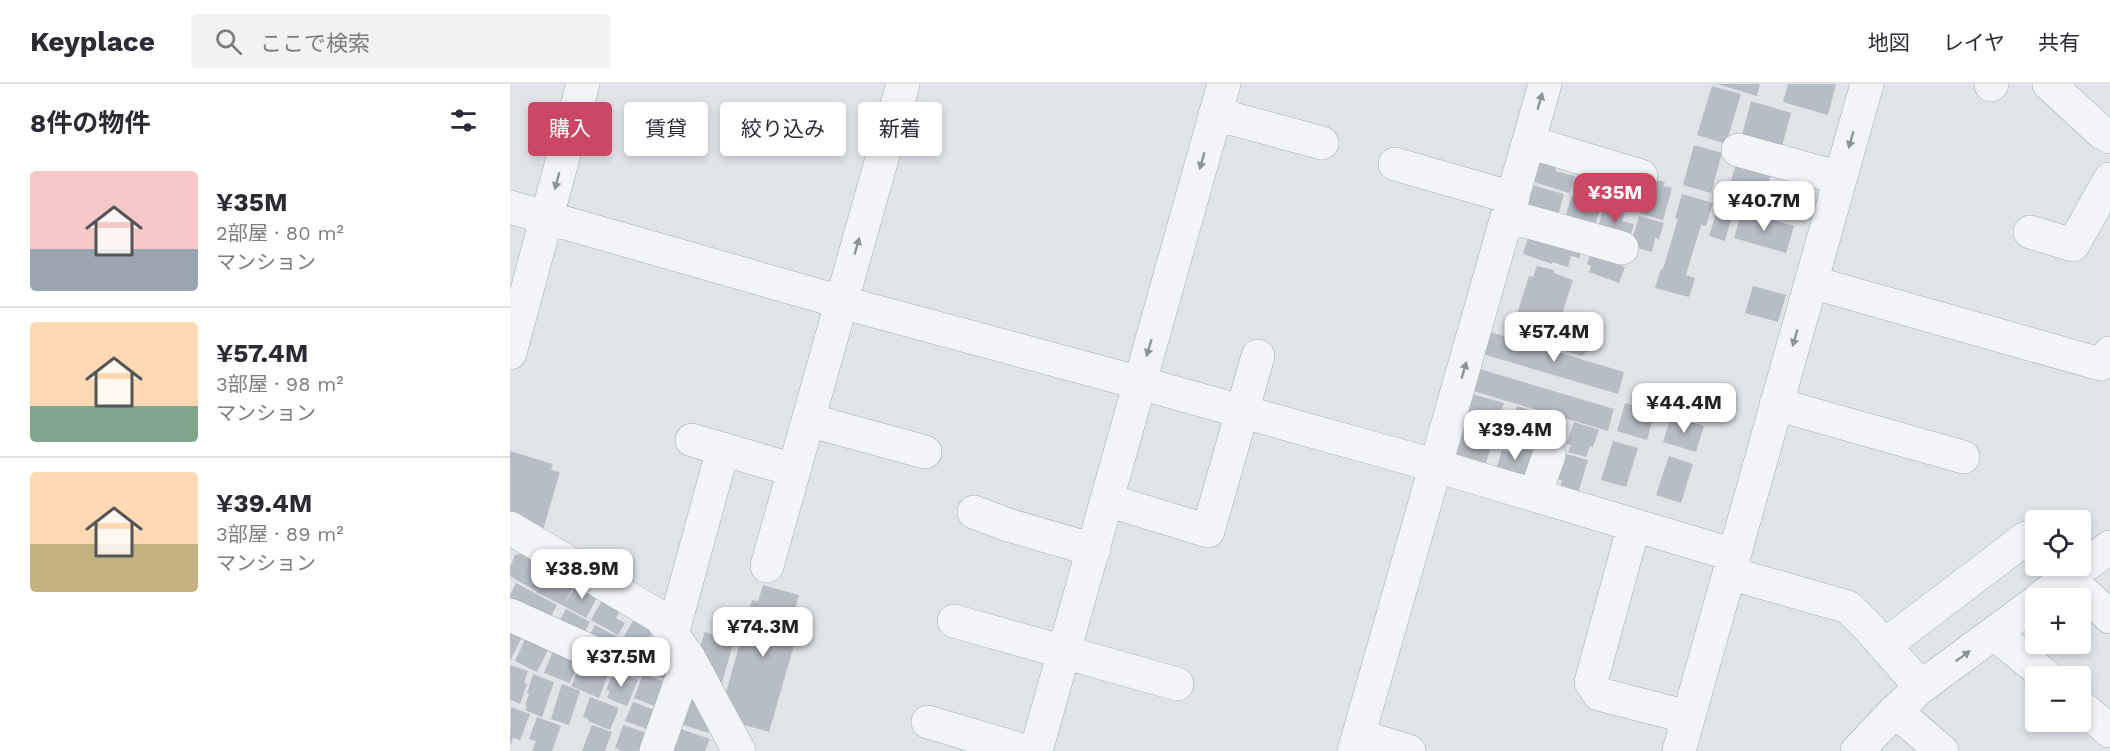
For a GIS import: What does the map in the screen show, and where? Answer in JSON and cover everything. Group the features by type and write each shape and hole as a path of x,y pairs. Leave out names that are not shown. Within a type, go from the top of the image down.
{"street":[{"path":"510,353 583,84"},
{"path":"767,566 903,84"},
{"path":"1409,751 1356,743 1545,84"},
{"path":"1679,751 1867,84"},
{"path":"2059,87 2100,132 2110,137"},
{"path":"1036,751 1219,99 1322,143"},
{"path":"1529,142 1641,176"},
{"path":"1738,150 1840,178"},
{"path":"1395,164 1622,248"},
{"path":"2030,232 2073,245 2110,179"},
{"path":"510,207 842,302 1140,382 1437,466 1634,525 1848,607 1921,687"},
{"path":"1811,282 2100,364 2110,353"},
{"path":"1107,500 1208,531 1258,356"},
{"path":"1776,404 1963,457"},
{"path":"808,420 926,452"},
{"path":"692,440 794,470"},
{"path":"656,751 723,449"},
{"path":"1535,495 1549,454"},
{"path":"974,512 1008,525 1094,550"},
{"path":"1634,525 1591,682 1599,694 1688,717"},
{"path":"510,528 660,617 681,646 739,751"},
{"path":"1885,645 2025,539"},
{"path":"2110,547 2055,581 2110,617"},
{"path":"1857,751 1921,687 2025,610"},
{"path":"510,615 612,661"},
{"path":"954,621 1064,650 1177,684"},
{"path":"1994,633 2034,666"},
{"path":"1895,711 1941,751"},
{"path":"2091,715 2110,731"},
{"path":"928,722 1026,751"}],"building":[{"path":"1717,84 1760,84 1757,96"},
{"path":"1788,84 1836,84 1828,115 1783,102"},
{"path":"1712,86 1741,94 1726,144 1697,135"},
{"path":"1751,101 1791,113 1782,146 1742,135"},
{"path":"1694,145 1722,153 1711,193 1683,185"},
{"path":"1538,157 1558,163 1555,171 1575,176 1569,193 1531,181"},
{"path":"1736,164 1771,174 1762,207 1726,196"},
{"path":"1601,176 1624,184 1623,190 1633,194 1628,210 1593,199"},
{"path":"1649,178 1665,182 1663,186 1672,188 1663,220 1639,213"},
{"path":"1532,185 1564,194 1556,223 1524,214"},
{"path":"1682,194 1713,203 1706,226 1701,225 1686,275 1695,278 1689,297 1655,288 1678,219 1675,218"},
{"path":"1572,196 1601,205 1595,226 1563,223"},
{"path":"1720,201 1735,205 1725,241 1709,236"},
{"path":"1604,206 1625,212 1622,221 1634,224 1629,241 1597,231"},
{"path":"1742,211 1794,226 1786,253 1734,238"},
{"path":"1639,216 1664,223 1659,239 1655,238 1652,252 1630,246"},
{"path":"1528,238 1584,246 1579,258 1571,256 1568,267 1523,254"},
{"path":"1592,250 1617,253 1614,263 1625,267 1619,283 1589,272 1591,266 1587,264"},
{"path":"1537,266 1554,270 1554,273 1573,280 1563,311 1569,319 1594,338 1591,347 1582,356 1539,343 1542,323 1517,314 1529,276 1533,277"},
{"path":"1753,286 1786,295 1778,322 1745,313"},
{"path":"1490,332 1624,372 1618,394 1483,354"},
{"path":"1480,369 1614,409 1608,431 1473,391"},
{"path":"1472,394 1504,403 1494,435 1463,426"},
{"path":"1625,403 1655,412 1647,440 1617,431"},
{"path":"1517,406 1553,417 1543,449 1507,438"},
{"path":"1671,416 1704,426 1696,452 1663,442"},
{"path":"1574,422 1599,430 1593,447 1590,446 1586,457 1568,452 1571,445 1566,444"},
{"path":"1472,430 1494,437 1484,469 1455,458 1464,431 1471,433"},
{"path":"1613,441 1638,448 1626,487 1601,480"},
{"path":"1510,444 1534,451 1525,479 1496,470 1502,450 1508,452"},
{"path":"510,451 553,464 551,470 560,472 543,530 510,514"},
{"path":"1563,453 1588,460 1578,493 1560,487 1562,481 1555,478"},
{"path":"1669,456 1693,464 1681,503 1656,495"},
{"path":"523,553 541,564 536,574 543,578 550,567 576,581 564,606 536,592 539,586 536,591 510,576 510,567 515,555"},
{"path":"516,583 557,605 550,618 510,605 510,595"},
{"path":"577,583 599,594 586,618 564,606"},
{"path":"763,585 799,595 794,612 803,614 769,732 737,723 723,703 752,600 758,601"},
{"path":"603,598 622,608 616,618 625,623 618,635 591,620"},
{"path":"566,609 590,622 579,643 554,631"},
{"path":"636,616 656,627 643,648 624,636"},
{"path":"595,625 625,641 614,661 584,645"},
{"path":"510,628 523,635 510,661"},
{"path":"705,632 733,644 718,697 709,682 714,667 704,663 697,655"},
{"path":"526,637 549,648 537,672 515,661"},
{"path":"657,641 671,653 673,682 646,672"},
{"path":"632,647 649,654 638,678 622,671"},
{"path":"553,651 579,661 570,683 544,673"},
{"path":"588,663 609,672 599,698 571,686 580,666 585,669"},
{"path":"510,665 528,671 524,683 527,684 520,704 510,700"},
{"path":"614,669 638,680 627,706 607,698 610,691 606,690"},
{"path":"533,674 554,682 542,717 525,710"},
{"path":"643,674 674,685 662,709 634,698"},
{"path":"562,684 580,691 569,725 551,719"},
{"path":"689,695 698,698 712,720 708,733 675,722"},
{"path":"590,697 619,708 610,730 583,717"},
{"path":"633,702 662,713 655,732 625,721"},
{"path":"511,707 530,714 520,740 513,738 510,746"},
{"path":"537,717 561,726 552,751 532,751 536,741 529,739"},
{"path":"592,725 612,732 605,751 582,751"},
{"path":"623,725 650,734 643,751 622,751 615,748"},
{"path":"681,729 710,739 705,751 673,751"}]}
